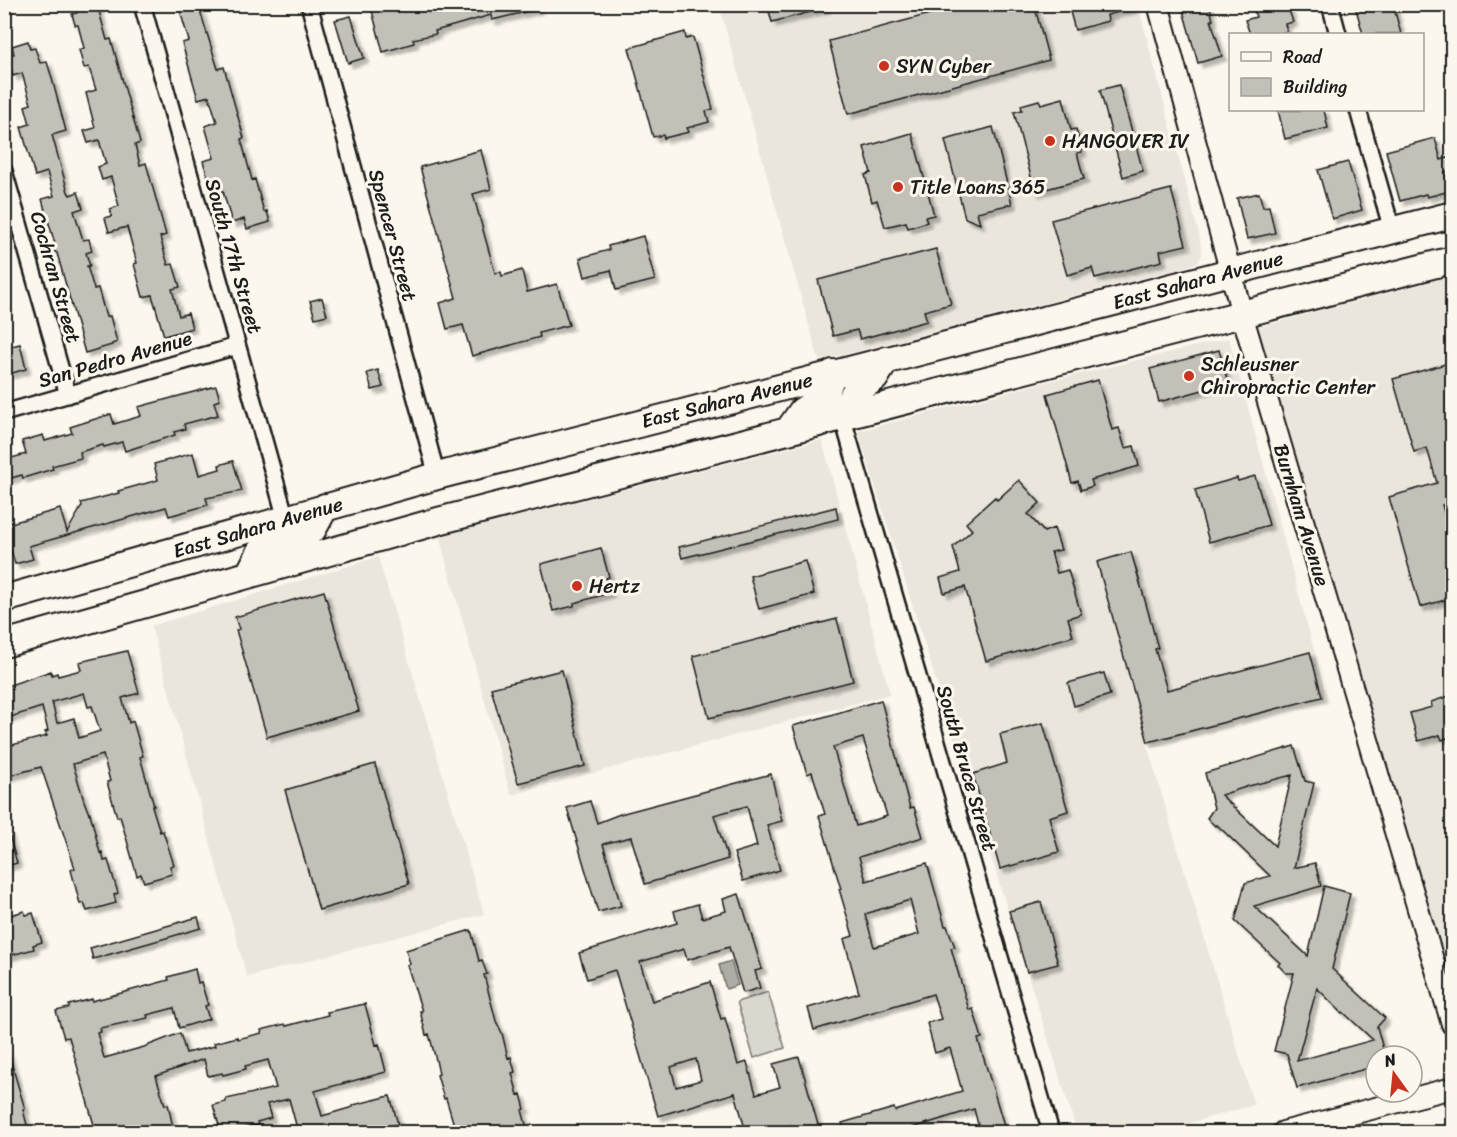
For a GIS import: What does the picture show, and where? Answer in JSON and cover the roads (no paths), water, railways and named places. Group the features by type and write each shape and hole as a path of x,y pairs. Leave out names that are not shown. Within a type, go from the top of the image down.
{"main road":[{"name":"East Sahara Avenue","path":"4,599 437,476 1452,215"},
{"path":"4,644 474,511 1452,260"},
{"path":"842,416 854,393 875,378 886,360"},
{"path":"788,431 802,411 824,396 833,373"},
{"path":"298,560 296,545 298,540 313,529 325,507"},
{"path":"249,574 261,551 278,540 286,519"}],"street":[{"name":"South 17th Street","path":"142,4 286,519"},
{"name":"Spencer Street","path":"309,4 437,476"},
{"name":"Burnham Avenue","path":"1158,4 1242,314 1452,1024"},
{"path":"1330,4 1338,33"},
{"path":"1358,111 1392,230"},
{"name":"Cochran Street","path":"4,171 68,395"},
{"name":"San Pedro Avenue","path":"4,413 237,346"},
{"name":"South Bruce Street","path":"842,416 1051,1132"},
{"path":"1283,1132 1452,1088"}],"place":[{"name":"SYN Cyber","path":"884,66"},
{"name":"HANGOVER IV","path":"1050,141"},
{"name":"Title Loans 365","path":"898,187"},
{"name":"Schleusner Chiropractic Center","path":"1189,376"},
{"name":"Hertz","path":"577,586"}]}
